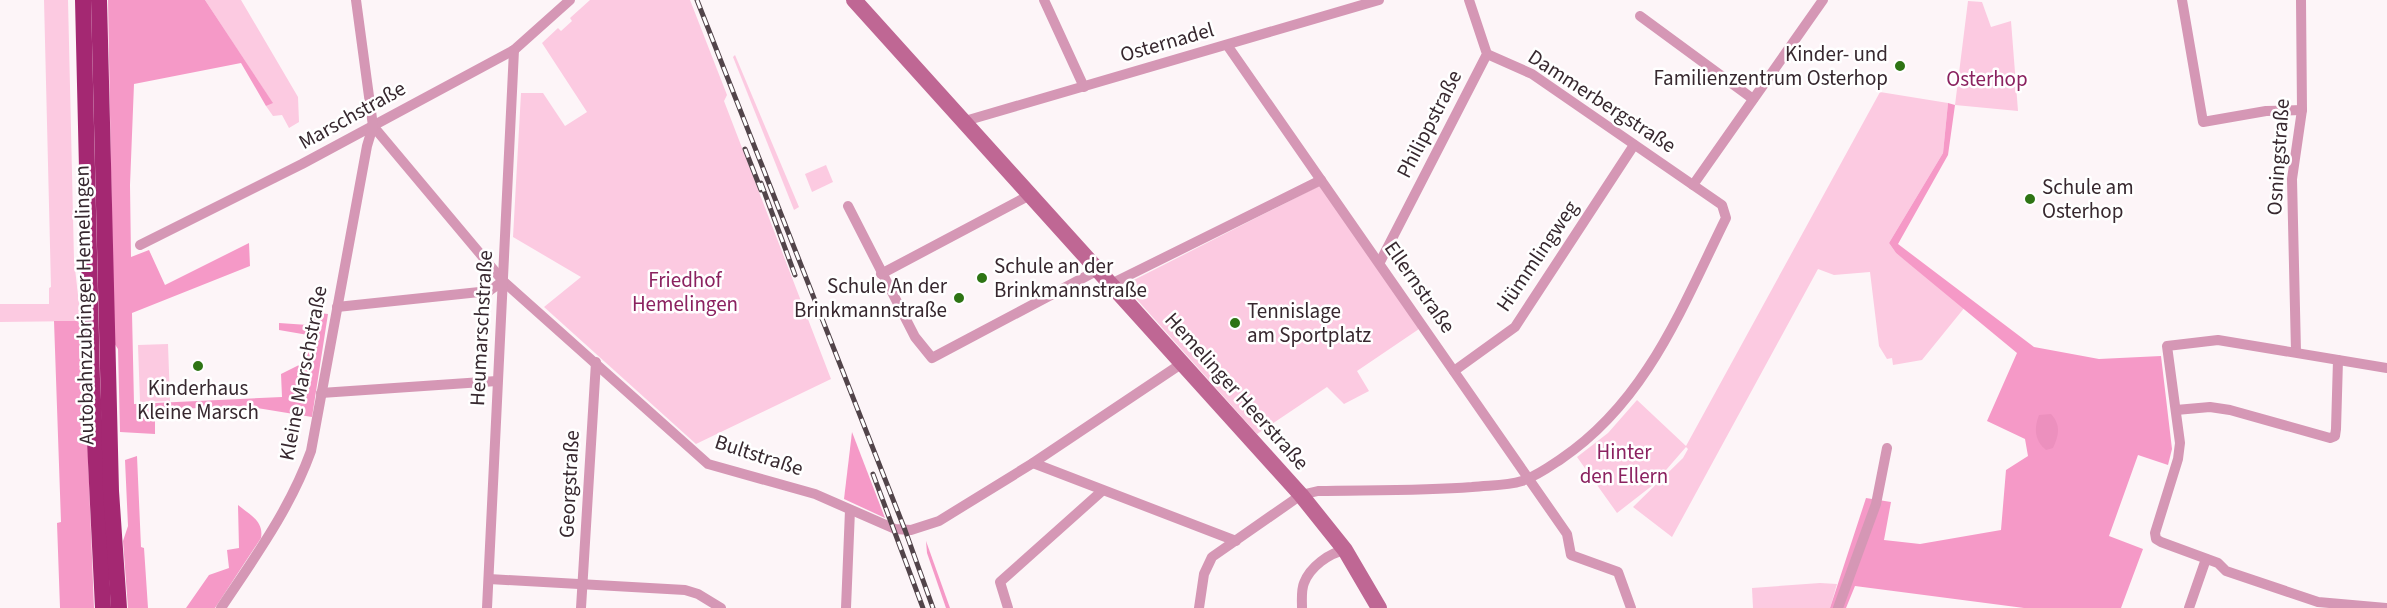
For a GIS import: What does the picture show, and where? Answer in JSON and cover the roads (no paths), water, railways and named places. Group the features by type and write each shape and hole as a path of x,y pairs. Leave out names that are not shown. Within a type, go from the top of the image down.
{"highway":[{"path":"74,0 82,246 90,282"},
{"name":"Autobahnzubringer Hemelingen","path":"83,0 90,282 103,608"},
{"name":"Autobahnzubringer Hemelingen","path":"102,0 100,21 111,491 119,608"}],"main road":[{"name":"Hemelinger Heerstraße","path":"854,0 1301,495 1345,550 1379,608"}],"street":[{"name":"Kleine Marschstraße","path":"221,608 277,525 301,479 312,451 337,307 373,126 356,0"},
{"name":"Marschstraße","path":"140,245 302,165 514,50 570,0"},
{"path":"1044,0 1084,87"},
{"name":"Osternadel","path":"965,121 1379,0"},
{"name":"Philippstraße","path":"1380,262 1487,54 1469,0"},
{"path":"1199,608 1204,574 1212,557 1301,495 1318,491 1439,489 1510,484 1546,470 1601,429 1628,399 1668,335 1726,218 1722,206 1693,185 1823,0"},
{"path":"2182,0 2203,122 2258,112 2302,110"},
{"name":"Osningstraße","path":"2296,352 2292,178 2302,110 2301,0"},
{"path":"1640,16 1753,99"},
{"name":"Ellernstraße","path":"1227,45 1567,534 1567,559 1618,572 1631,608"},
{"name":"Heumarschstraße","path":"487,608 514,50"},
{"name":"Dammerbergstraße","path":"1487,54 1532,74 1693,185"},
{"name":"Bultstraße","path":"373,126 504,281 708,464 789,485 895,529 911,530 939,521 1033,463 1181,364"},
{"name":"Hümmlingweg","path":"1454,371 1515,327 1634,145"},
{"path":"1111,284 1321,180"},
{"path":"881,274 1030,195"},
{"path":"848,206 915,337 932,358 1098,270"},
{"path":"337,307 489,291 504,281"},
{"path":"2386,608 2317,605 2226,571 2218,563 2156,538 2155,533 2178,459 2180,443 2167,346 2218,339 2387,368"},
{"path":"2176,410 2211,407 2230,410 2330,438 2335,436 2336,429 2338,360"},
{"name":"Georgstraße","path":"581,608 596,362"},
{"path":"321,393 497,381"},
{"path":"1838,608 1876,504 1887,448"},
{"path":"1033,463 1236,541"},
{"path":"1008,608 1000,582 1102,491"},
{"path":"846,608 850,510"},
{"path":"1302,608 1303,584 1314,568 1335,552 1345,550"},
{"path":"2189,608 2206,559"},
{"path":"489,579 685,590 698,594 721,608"}],"railway":[{"path":"697,0 905,530 933,608"},
{"path":"745,149 761,190"},
{"path":"761,183 795,275"},
{"path":"873,474 923,608"}],"place":[{"name":"Kinder- und Familienzentrum Osterhop","path":"1900,66"},
{"name":"Schule am Osterhop","path":"2030,199"},
{"name":"Schule an der Brinkmannstraße","path":"982,278"},
{"name":"Schule An der Brinkmannstraße","path":"959,298"},
{"name":"Tennislage am Sportplatz","path":"1235,323"},
{"name":"Kinderhaus Kleine Marsch","path":"198,366"}],"park label":[{"name":"Osterhop","path":"1987,79"},
{"name":"Friedhof Hemelingen","path":"685,292"},
{"name":"Hinter den Ellern","path":"1624,464"}]}
